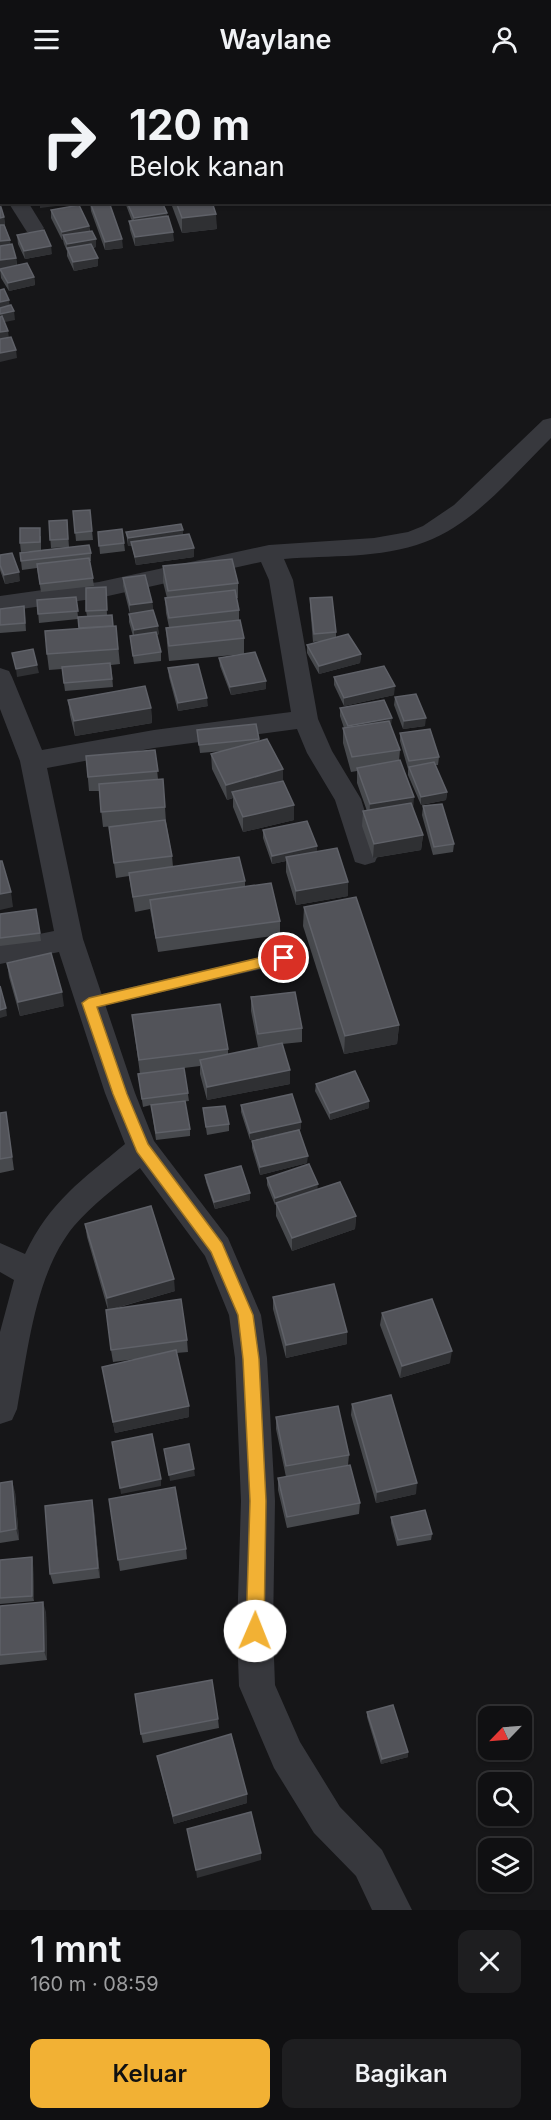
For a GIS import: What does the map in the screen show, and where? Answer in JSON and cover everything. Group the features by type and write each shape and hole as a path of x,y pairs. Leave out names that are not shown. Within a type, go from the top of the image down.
{"street":[{"path":"19,204 34,228"},
{"path":"0,604 99,590 269,553 352,548 396,541 430,532 458,515 551,425"},
{"path":"269,553 281,580 305,719 320,753 348,800 365,855"},
{"path":"0,677 33,761 69,939 120,1094 142,1148 217,1248 245,1315 251,1359 258,1501 255,1631 257,1686 287,1755 327,1820 369,1863 393,1910"},
{"path":"33,761 154,739 305,719"},
{"path":"0,953 69,939"},
{"path":"0,1409 32,1273 48,1236 63,1216 142,1148"},
{"path":"0,1257 32,1273"}],"lane":[{"path":"89,1003 284,958"}],"building":[{"path":"0,204 4,217 0,218"},
{"path":"91,204 110,204 122,239 105,242"},
{"path":"128,204 163,204 167,213 134,218"},
{"path":"177,204 213,204 216,214 182,218"},
{"path":"79,205 89,226 62,232 51,210"},
{"path":"168,216 173,232 135,237 129,221"},
{"path":"0,225 4,225 10,240 0,241"},
{"path":"44,230 51,246 24,251 17,235"},
{"path":"92,231 96,239 67,244 63,235"},
{"path":"12,244 16,258 0,260 0,246"},
{"path":"91,244 98,258 73,262 67,248"},
{"path":"27,263 34,277 8,283 0,269"},
{"path":"4,289 9,300 0,302 0,290"},
{"path":"11,305 14,311 0,314 0,308"},
{"path":"2,316 8,331 0,332 0,317"},
{"path":"11,337 16,350 0,353 0,339"},
{"path":"90,510 92,531 75,533 73,511"},
{"path":"67,520 68,539 50,540 49,521"},
{"path":"181,524 183,530 128,538 126,532"},
{"path":"20,528 40,528 40,542 20,543"},
{"path":"122,529 124,543 99,546 98,532"},
{"path":"189,534 194,548 135,557 131,542"},
{"path":"89,545 91,553 21,561 20,553"},
{"path":"12,553 19,572 4,575 0,565 0,555"},
{"path":"89,558 93,578 40,584 37,564"},
{"path":"232,559 238,583 168,591 163,566"},
{"path":"145,575 152,602 130,605 123,578"},
{"path":"106,587 107,610 86,611 86,588"},
{"path":"235,590 239,610 169,618 165,598"},
{"path":"76,597 78,611 38,614 37,600"},
{"path":"332,597 336,632 314,634 310,598"},
{"path":"24,606 25,623 0,625 0,609"},
{"path":"153,610 158,626 134,630 129,614"},
{"path":"112,615 113,626 79,628 78,617"},
{"path":"240,620 244,638 169,646 166,628"},
{"path":"116,626 118,649 47,654 45,631"},
{"path":"156,632 161,652 133,656 130,636"},
{"path":"348,634 361,654 319,666 307,645"},
{"path":"33,649 37,665 16,669 12,653"},
{"path":"255,652 266,681 230,687 219,658"},
{"path":"110,663 112,679 64,683 62,667"},
{"path":"198,664 207,698 178,703 168,668"},
{"path":"384,666 395,686 344,698 334,677"},
{"path":"145,686 151,708 74,721 68,700"},
{"path":"416,694 426,718 404,721 395,697"},
{"path":"384,700 392,718 348,726 340,708"},
{"path":"389,721 400,750 352,757 343,728"},
{"path":"256,724 259,739 199,745 197,730"},
{"path":"430,729 439,757 409,761 400,733"},
{"path":"267,739 283,769 226,785 211,754"},
{"path":"155,750 158,771 88,777 86,756"},
{"path":"400,760 414,797 370,804 357,768"},
{"path":"434,762 447,792 421,797 409,767"},
{"path":"163,779 165,807 101,812 99,784"},
{"path":"283,781 294,805 243,817 232,792"},
{"path":"411,803 423,835 374,844 363,811"},
{"path":"442,804 454,844 434,847 423,806"},
{"path":"165,820 172,856 114,863 109,827"},
{"path":"307,821 317,846 272,856 263,830"},
{"path":"337,848 348,882 296,891 286,857"},
{"path":"239,857 245,881 133,897 129,873"},
{"path":"0,861 2,861 11,892 0,894"},
{"path":"271,883 280,921 156,938 150,900"},
{"path":"356,897 399,1025 345,1036 304,907"},
{"path":"36,909 40,933 0,938 0,914"},
{"path":"51,953 62,992 18,1002 7,963"},
{"path":"0,986 6,1008 0,1010"},
{"path":"295,992 302,1028 258,1034 251,997"},
{"path":"220,1004 228,1049 139,1060 132,1015"},
{"path":"282,1043 290,1070 207,1087 200,1060"},
{"path":"184,1068 188,1093 142,1099 138,1074"},
{"path":"355,1071 369,1101 330,1113 316,1084"},
{"path":"292,1094 301,1122 250,1133 241,1105"},
{"path":"185,1101 190,1129 156,1133 151,1105"},
{"path":"225,1106 229,1124 206,1127 203,1108"},
{"path":"6,1112 12,1157 0,1159 0,1113"},
{"path":"299,1130 308,1156 260,1167 252,1141"},
{"path":"309,1164 318,1184 275,1198 267,1178"},
{"path":"241,1166 250,1193 214,1202 205,1175"},
{"path":"340,1182 356,1216 292,1238 276,1203"},
{"path":"151,1206 174,1279 107,1298 85,1224"},
{"path":"334,1284 347,1332 286,1345 273,1297"},
{"path":"181,1299 187,1340 111,1350 106,1310"},
{"path":"432,1299 452,1351 402,1366 382,1313"},
{"path":"176,1350 189,1406 113,1422 102,1367"},
{"path":"391,1395 417,1483 377,1492 352,1404"},
{"path":"338,1406 349,1455 286,1466 276,1417"},
{"path":"152,1434 161,1479 120,1488 112,1442"},
{"path":"189,1444 194,1469 169,1475 164,1449"},
{"path":"350,1465 360,1503 287,1517 278,1478"},
{"path":"12,1481 16,1529 0,1532 0,1483"},
{"path":"175,1487 186,1549 118,1560 109,1499"},
{"path":"92,1500 98,1568 50,1574 45,1506"},
{"path":"425,1510 432,1534 398,1540 391,1517"},
{"path":"32,1557 32,1596 0,1598 0,1560"},
{"path":"43,1602 44,1651 0,1655 0,1606"},
{"path":"212,1680 218,1719 141,1734 135,1694"},
{"path":"393,1705 408,1752 382,1759 367,1712"},
{"path":"231,1734 247,1794 173,1816 157,1756"},
{"path":"251,1812 261,1853 196,1870 187,1829"}],"route":[{"path":"255,1631 258,1501 251,1359 245,1315 217,1248 142,1148 120,1094 89,1003 284,958"}]}
